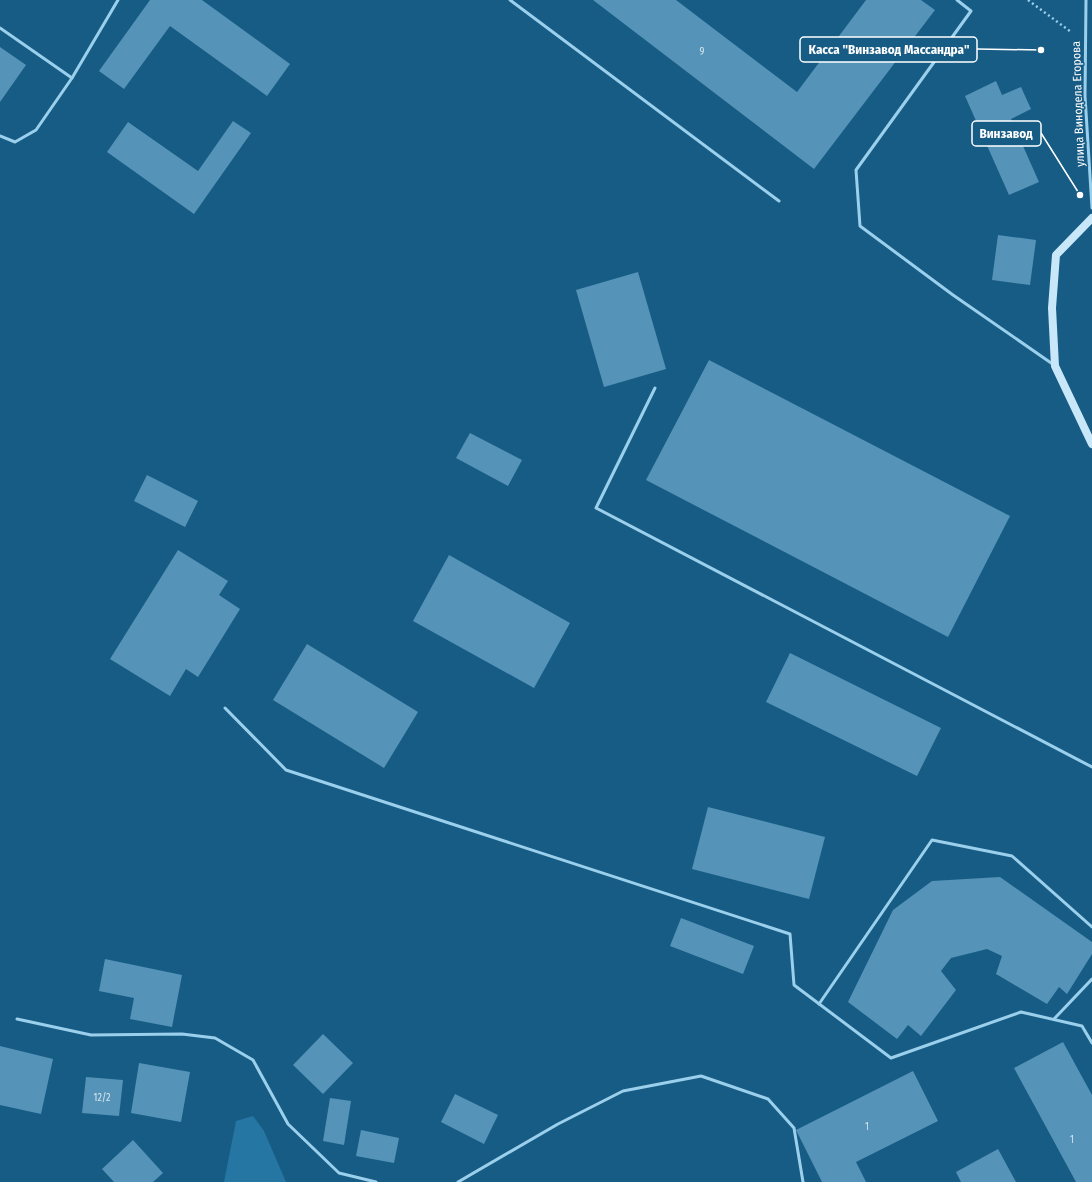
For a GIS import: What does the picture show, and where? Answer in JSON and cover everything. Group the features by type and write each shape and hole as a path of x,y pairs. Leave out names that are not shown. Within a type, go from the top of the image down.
{"main road":[{"path":"1092,218 1056,255 1052,308 1055,366 1092,444"}],"lane":[{"path":"0,136 15,142 36,130 72,78 118,0"},
{"path":"510,0 779,201"},
{"path":"957,0 971,11 856,170 860,226 953,296 1055,366"},
{"name":"улица Винодела Егорова","path":"1086,0 1084,42 1085,96 1092,208"},
{"path":"0,28 72,78"},
{"path":"655,388 596,508 1092,767"},
{"path":"225,708 286,770 790,934 794,985 891,1058 1021,1012 1082,1026 1092,1043"},
{"path":"819,1004 932,840 1012,856 1092,927"},
{"path":"1054,1019 1092,979"},
{"path":"17,1019 91,1035 182,1034 215,1038 253,1060 288,1124 339,1173 376,1182"},
{"path":"458,1182 558,1124 623,1091 701,1076 768,1098 794,1128 803,1182"}],"path":[{"path":"1028,0 1084,42"}],"shaded area":[{"path":"253,1116 264,1131 286,1182 224,1182 236,1121"}],"building":[{"path":"150,0 202,0 290,64 267,96 170,26 124,89 99,71"},
{"path":"593,0 676,0 797,92 866,0 921,0 935,10 814,169"},
{"path":"0,47 26,65 0,102"},
{"path":"996,81 1002,95 1021,87 1031,109 1011,119 1039,182 1009,195 965,96"},
{"path":"233,121 251,133 194,214 107,152 128,122 198,171"},
{"path":"998,235 1036,240 1030,285 992,280"},
{"path":"638,272 666,369 604,387 576,290"},
{"path":"709,360 1010,516 948,637 646,480"},
{"path":"470,433 522,460 508,486 456,458"},
{"path":"147,475 198,501 185,527 134,501"},
{"path":"178,550 228,581 219,595 240,609 198,677 186,669 170,696 110,659"},
{"path":"449,555 570,623 534,688 413,621"},
{"path":"307,644 418,712 384,768 273,700"},
{"path":"790,653 941,728 917,776 766,702"},
{"path":"708,807 825,837 809,899 692,869"},
{"path":"1000,877 1092,942 1092,954 1067,994 1059,987 1047,1004 996,974 1002,956 987,949 951,958 941,971 956,990 921,1036 908,1025 897,1039 848,1002 893,910 932,881"},
{"path":"681,918 754,946 743,974 670,946"},
{"path":"105,959 182,975 172,1027 130,1019 134,998 99,991"},
{"path":"323,1034 353,1063 323,1094 293,1065"},
{"path":"1063,1042 1092,1095 1092,1182 1076,1182 1014,1068"},
{"path":"0,1046 53,1059 41,1114 0,1105"},
{"path":"139,1063 190,1072 181,1122 131,1113"},
{"path":"913,1071 938,1121 856,1162 866,1182 822,1182 796,1130"},
{"path":"86,1077 123,1080 119,1116 82,1113"},
{"path":"455,1094 498,1115 484,1144 441,1122"},
{"path":"330,1098 351,1101 344,1145 323,1141"},
{"path":"361,1130 399,1138 394,1163 356,1156"},
{"path":"133,1140 163,1173 153,1182 114,1182 102,1169"},
{"path":"998,1149 1016,1182 961,1182 956,1172"}],"place":[{"name":"Касса \"Винзавод Массандра\"","path":"1041,50"},
{"name":"Винзавод","path":"1080,195"}]}
